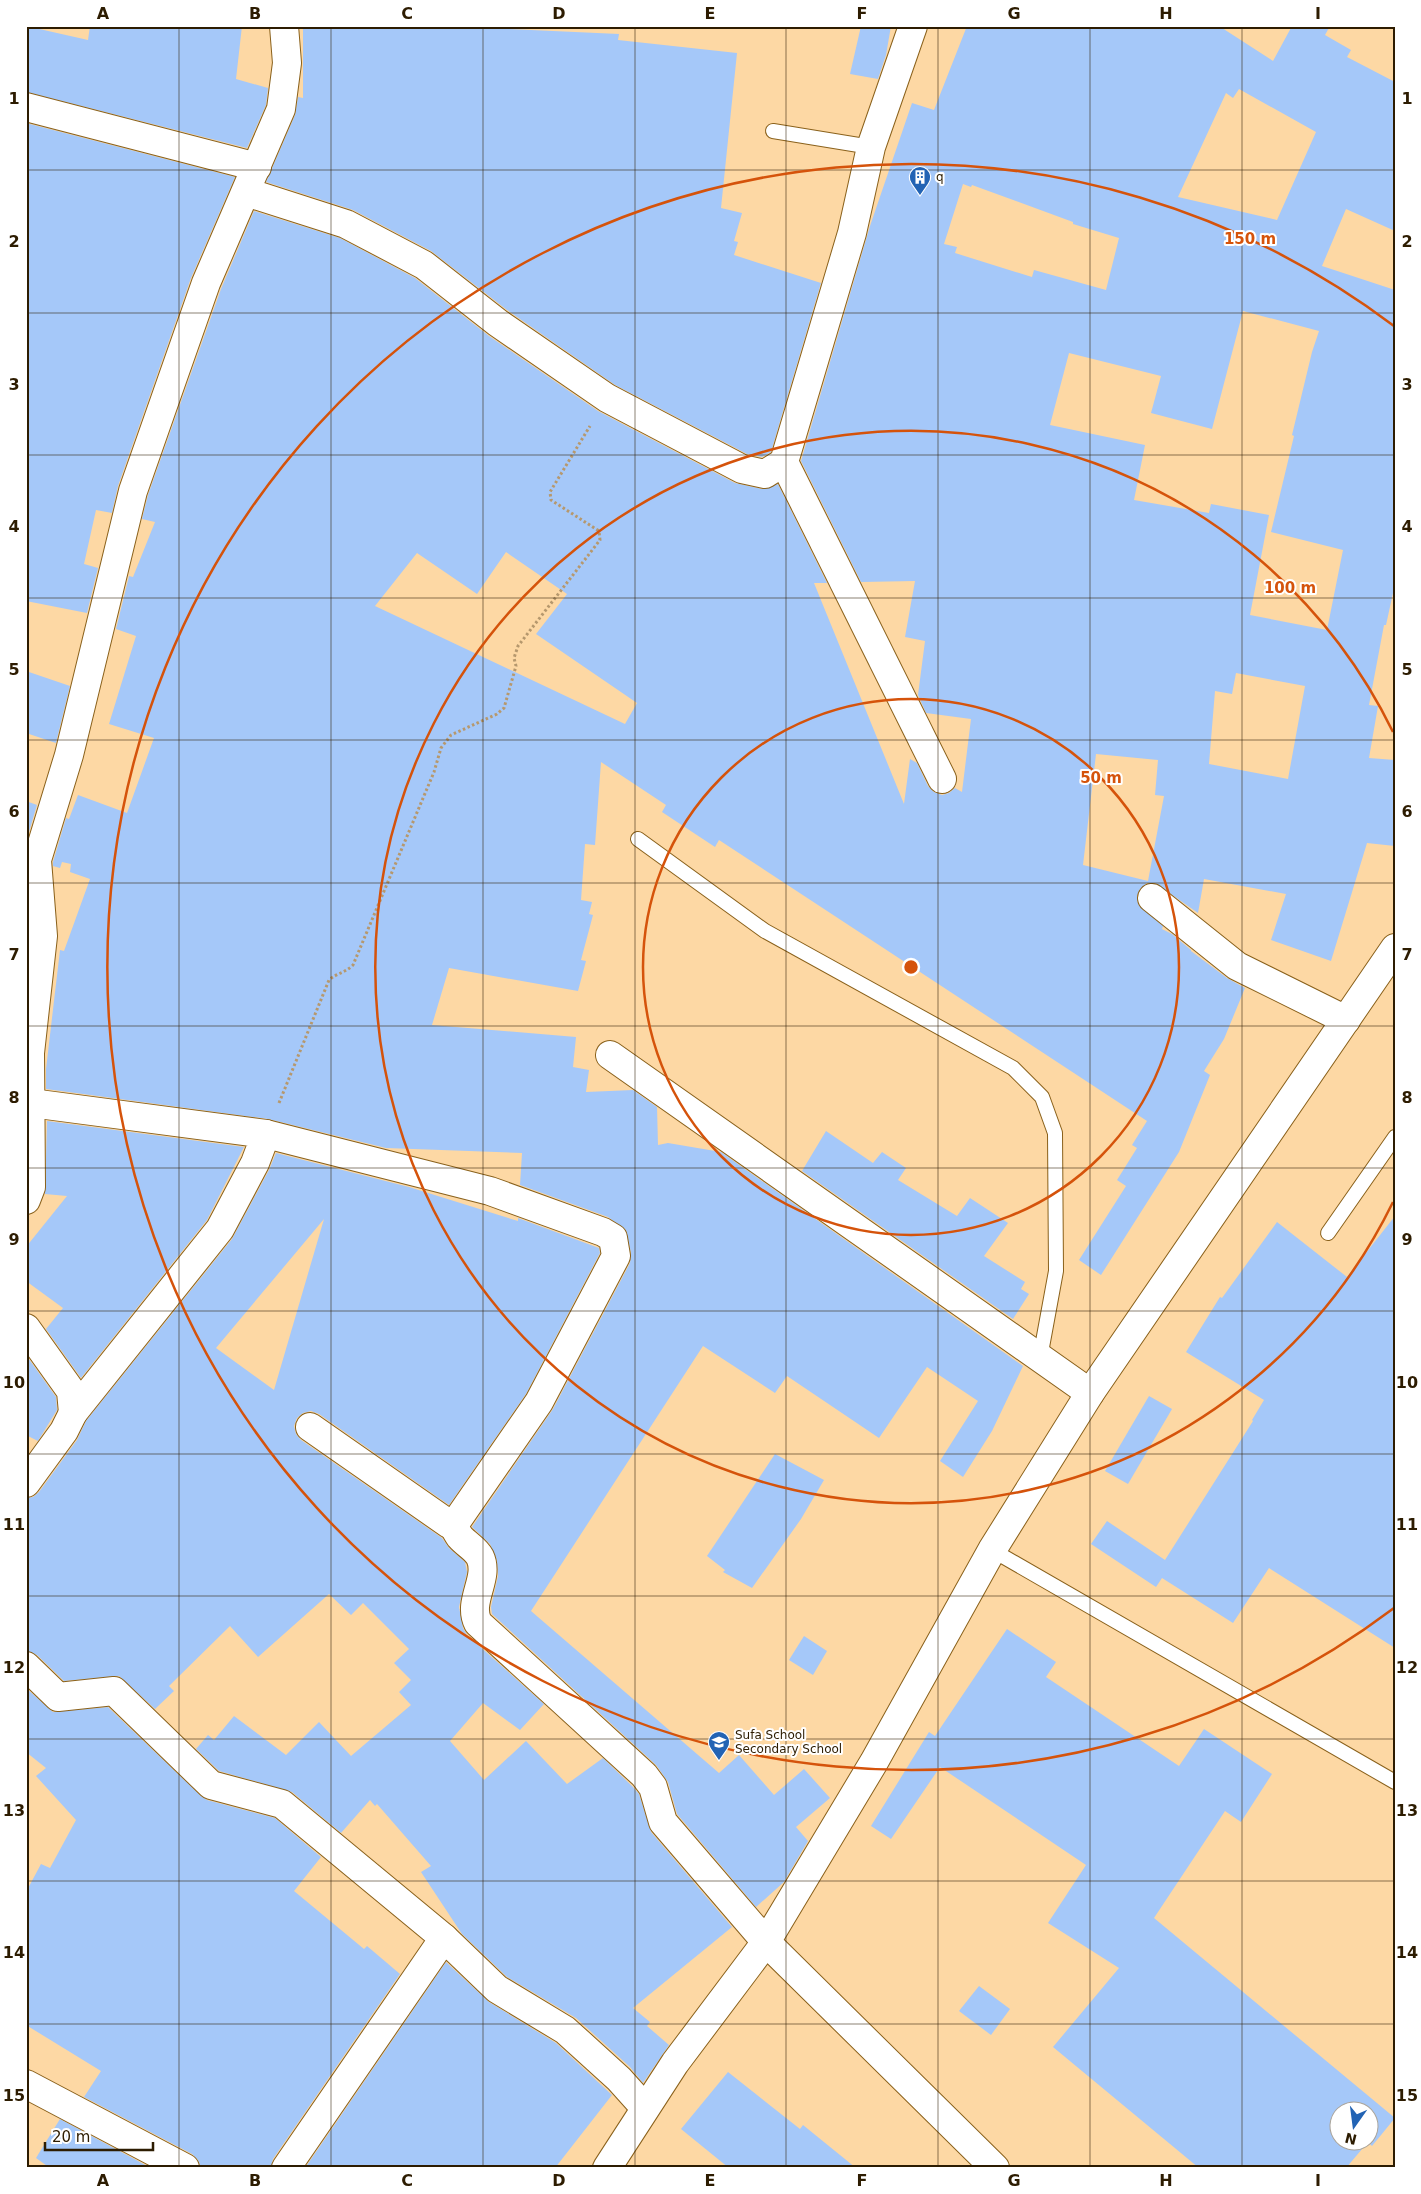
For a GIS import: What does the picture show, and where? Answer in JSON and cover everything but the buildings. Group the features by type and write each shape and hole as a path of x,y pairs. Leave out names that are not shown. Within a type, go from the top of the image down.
{"street":[{"path":"26,1200 31,1187 30,1053 43,936 37,860 69,755 133,491 206,284 231,221 251,180 281,109 287,63 284,26"},
{"path":"26,107 251,180 346,224 424,265 498,323 607,398 742,469 766,474 784,462 852,233 871,147 913,26"},
{"path":"784,462 942,780"},
{"path":"1152,898 1237,966 1346,1020"},
{"path":"607,2168 675,2063 766,1942 874,1762 992,1550 1090,1393 1346,1020 1385,984 1395,948"},
{"path":"610,1055 1090,1393"},
{"path":"31,1102 266,1134 490,1191 603,1232 613,1238 616,1256 539,1402 456,1522 449,1524 310,1427"},
{"path":"26,1484 64,1430 73,1413 220,1229 254,1163 266,1134"},
{"path":"26,1328 71,1391 73,1413"},
{"path":"452,1523 460,1536 480,1557 482,1570 474,1614 478,1623 644,1775 653,1787 663,1822 766,1942 988,2166"},
{"path":"26,1666 58,1697 114,1691 211,1785 282,1804 444,1938 497,1989 565,2030 619,2079 645,2108"},
{"path":"286,2168 444,1938"},
{"path":"26,2084 185,2168"}],"lane":[{"path":"773,131 871,147"},
{"path":"638,839 764,931 1013,1068 1042,1097 1055,1133 1056,1271 1040,1358"},
{"path":"1328,1233 1395,1137"},
{"path":"992,1550 1395,1782"}],"path":[{"path":"266,1134 329,980 334,975 346,972 353,965 434,772 441,748 451,735 497,714 504,708 516,666 514,658 518,646 600,540 599,531 551,500 550,492 607,398"}],"place":[{"name":"q","path":"920,196"},
{"name":"Sufa School Secondary School","path":"719,1761"}]}
